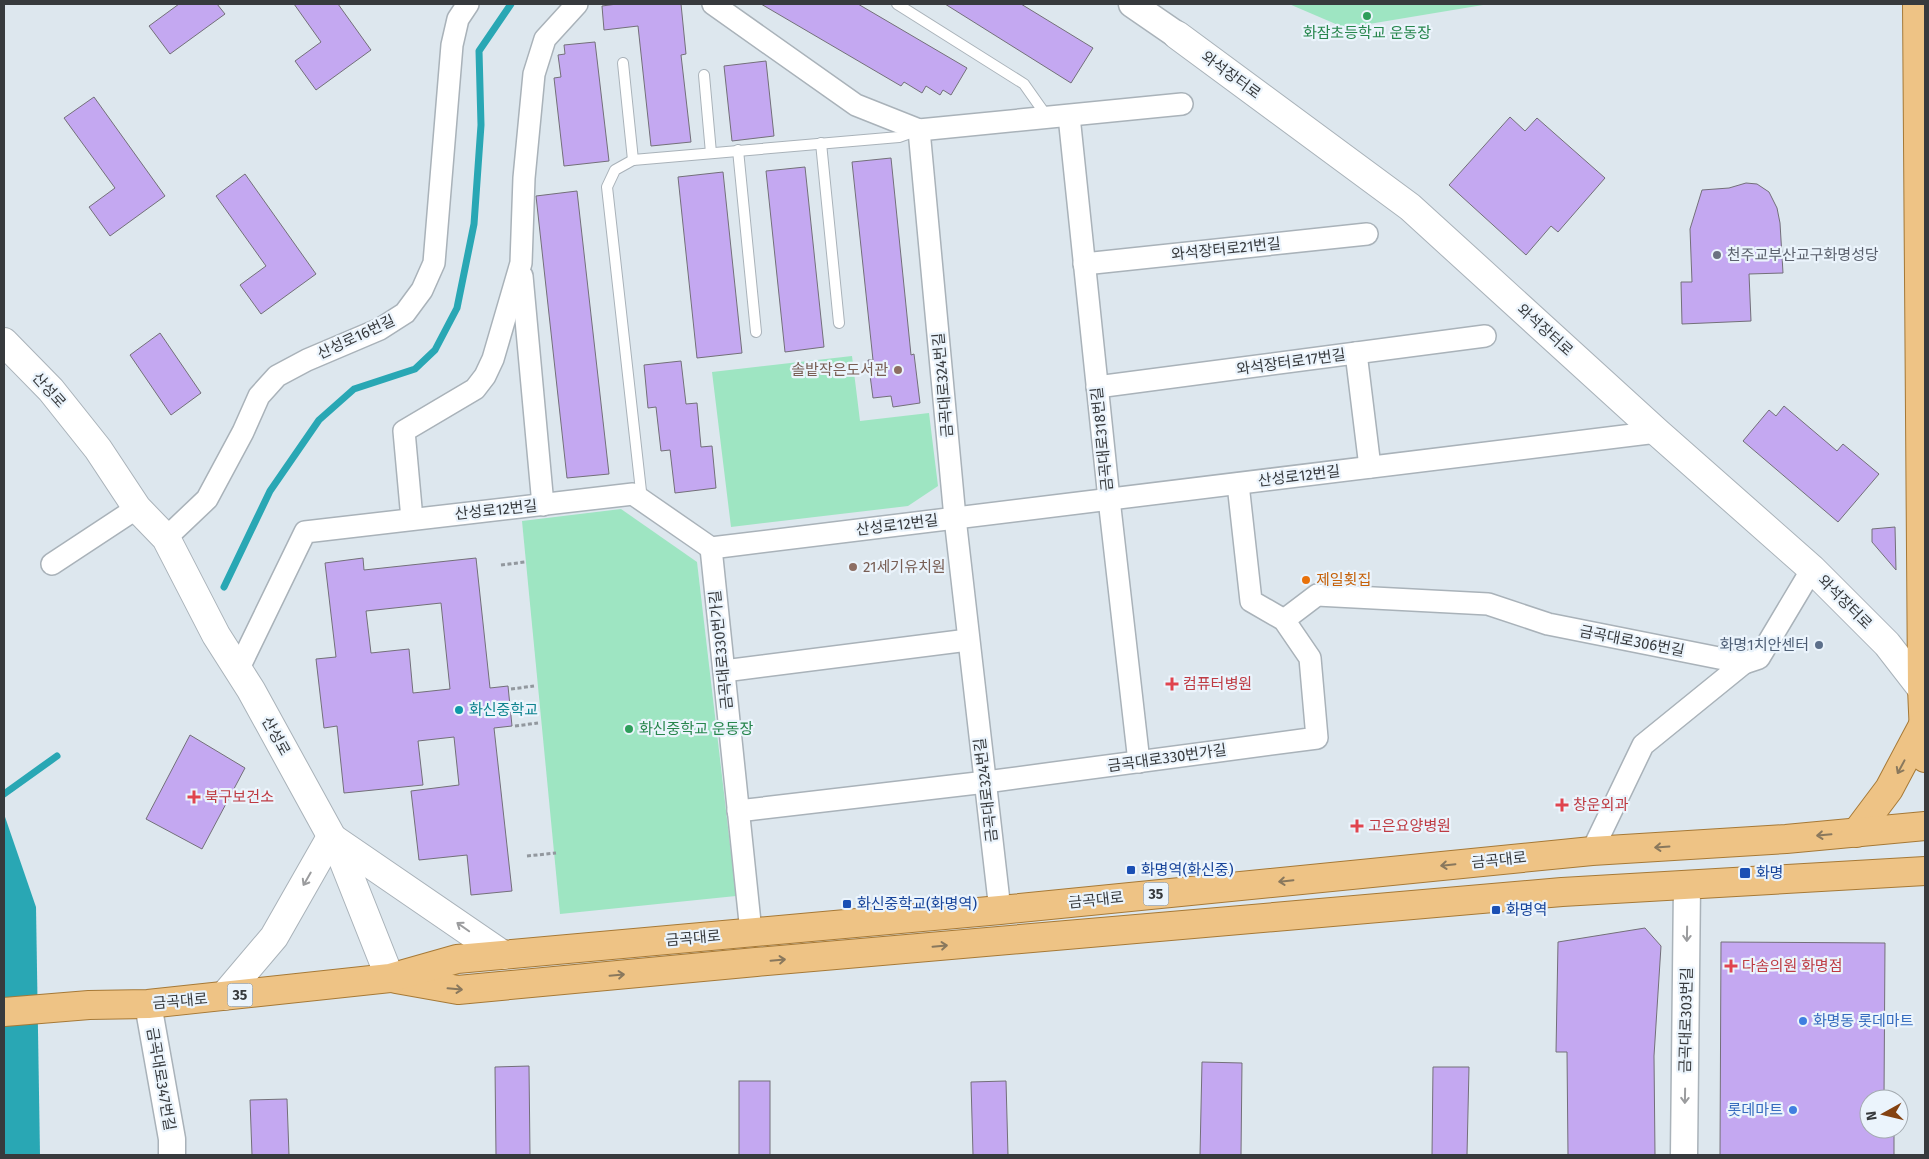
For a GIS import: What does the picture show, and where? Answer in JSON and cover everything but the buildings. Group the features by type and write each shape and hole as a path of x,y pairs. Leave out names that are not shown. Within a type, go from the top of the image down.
{"main road":[{"path":"1917,4 1922,72 1925,758"},
{"name":"와석장터로","path":"1177,35 1410,207 1657,432 1812,569 1887,644 1924,690"},
{"name":"산성로","path":"6,348 51,390 98,450 137,508 166,538 216,635 251,690 340,852 390,978"},
{"path":"1856,832 1889,789 1924,724"},
{"name":"금곡대로","path":"4,1012 89,1005 148,1004 390,978 457,959 1000,910 1592,851 1786,839 1925,826"},
{"path":"224,996 274,937 331,837 503,955"},
{"name":"금곡대로","path":"390,978 458,990 785,959 1562,892 1925,871"}],"street":[{"name":"산성로16번길","path":"166,538 207,499 243,432 259,396 277,376 307,360 380,329 405,313 422,290 434,263 452,45 458,19 468,4"},
{"path":"543,505 521,263 524,178 534,74 545,39 577,4"},
{"path":"713,4 856,105 919,130 1182,104"},
{"name":"와석장터로","path":"1132,4 1177,35"},
{"name":"금곡대로318번길","path":"1059,117 1084,264 1138,762"},
{"name":"금곡대로324번길","path":"919,130 955,518 1000,910"},
{"name":"와석장터로21번길","path":"1084,264 1367,234"},
{"path":"412,519 404,431 475,389 485,376 493,358 521,263"},
{"name":"와석장터로17번길","path":"1097,388 1485,336"},
{"path":"1356,353 1370,467"},
{"name":"산성로12번길","path":"238,670 304,532 633,494 711,548 1657,432"},
{"name":"금곡대로330번가길","path":"738,811 986,782 1317,738 1310,658 1284,620 1251,601 1238,484"},
{"path":"52,564 137,508"},
{"name":"금곡대로330번가길","path":"711,548 751,932"},
{"path":"1592,851 1643,745 1744,663 1759,658 1812,569"},
{"name":"금곡대로306번길","path":"1284,620 1317,595 1488,604 1548,624 1744,663"},
{"path":"724,671 968,640"},
{"name":"금곡대로303번길","path":"1684,1155 1687,885"},
{"name":"금곡대로347번길","path":"148,1004 172,1139 172,1155"}],"lane":[{"path":"897,4 1024,84 1059,117"},
{"path":"623,63 633,160"},
{"path":"704,76 711,153"},
{"path":"642,501 606,187 615,170 633,160 899,137 919,130"},
{"path":"821,143 839,323"},
{"path":"738,150 756,332"}],"path":[{"path":"501,565 525,562"},
{"path":"511,689 534,686"},
{"path":"515,726 538,723"},
{"path":"527,856 556,853"}],"green space":[{"name":"화잠초등학교 운동장","path":"1289,4 1489,4 1345,28"},
{"path":"852,356 860,421 929,413 938,486 908,506 731,527 712,372"},
{"name":"화신중학교 운동장","path":"621,509 697,562 736,896 560,914 522,521"}],"water":[{"path":"4,814 36,907 40,1155 4,1155"}],"waterway":[{"path":"224,587 270,491 319,420 354,389 415,369 435,350 457,308 474,224 481,125 479,51 511,4"},
{"path":"4,794 57,756"}],"place":[{"name":"화잠초등학교 운동장","path":"1367,16"},
{"name":"천주교부산교구화명성당","path":"1717,255"},
{"name":"솔밭작은도서관","path":"898,370"},
{"name":"21세기유치원","path":"853,567"},
{"name":"제일횟집","path":"1306,580"},
{"name":"화명1치안센터","path":"1819,645"},
{"name":"컴퓨터병원","path":"1172,684"},
{"name":"화신중학교","path":"459,710"},
{"name":"화신중학교 운동장","path":"629,729"},
{"name":"북구보건소","path":"194,797"},
{"name":"창운외과","path":"1562,805"},
{"name":"고은요양병원","path":"1357,826"},
{"name":"화명역(화신중)","path":"1131,870"},
{"name":"화명","path":"1745,873"},
{"name":"화신중학교(화명역)","path":"847,904"},
{"name":"화명역","path":"1496,910"},
{"name":"다솜의원 화명점","path":"1731,966"},
{"name":"화명동 롯데마트","path":"1803,1021"},
{"name":"롯데마트","path":"1793,1110"}]}
